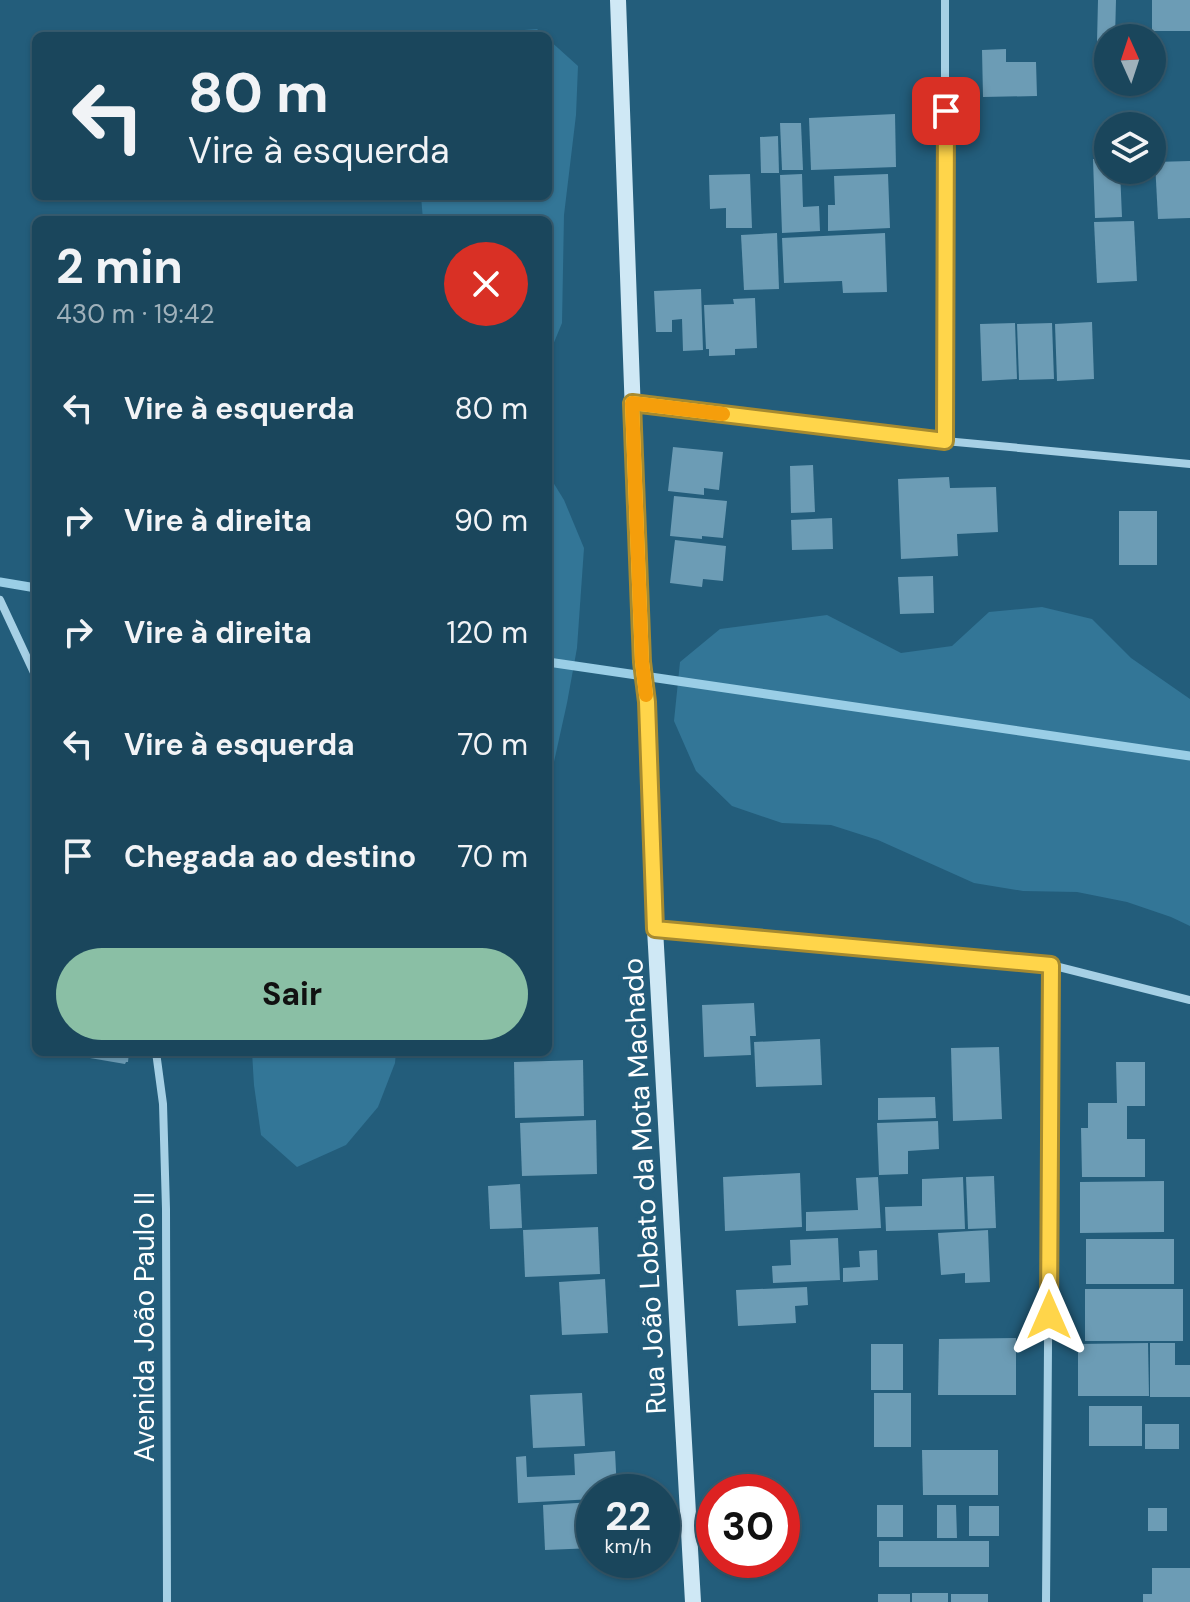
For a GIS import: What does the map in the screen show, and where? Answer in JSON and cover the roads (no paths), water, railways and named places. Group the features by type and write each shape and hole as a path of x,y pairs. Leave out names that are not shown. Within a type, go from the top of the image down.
{"main road":[{"name":"Rua João Lobato da Mota Machado","path":"618,0 642,662 647,702 655,929 693,1602"}],"street":[{"path":"945,0 945,441"},
{"path":"632,403 945,441 1190,464"},
{"path":"0,600 32,669"},
{"path":"655,929 1051,965 1190,1000"},
{"path":"1046,1602 1051,965"},
{"name":"Avenida João Paulo II","path":"157,1056 163,1104 166,1209 167,1602"}],"waterway":[{"path":"0,582 32,587"},
{"path":"552,663 1190,756"}]}
